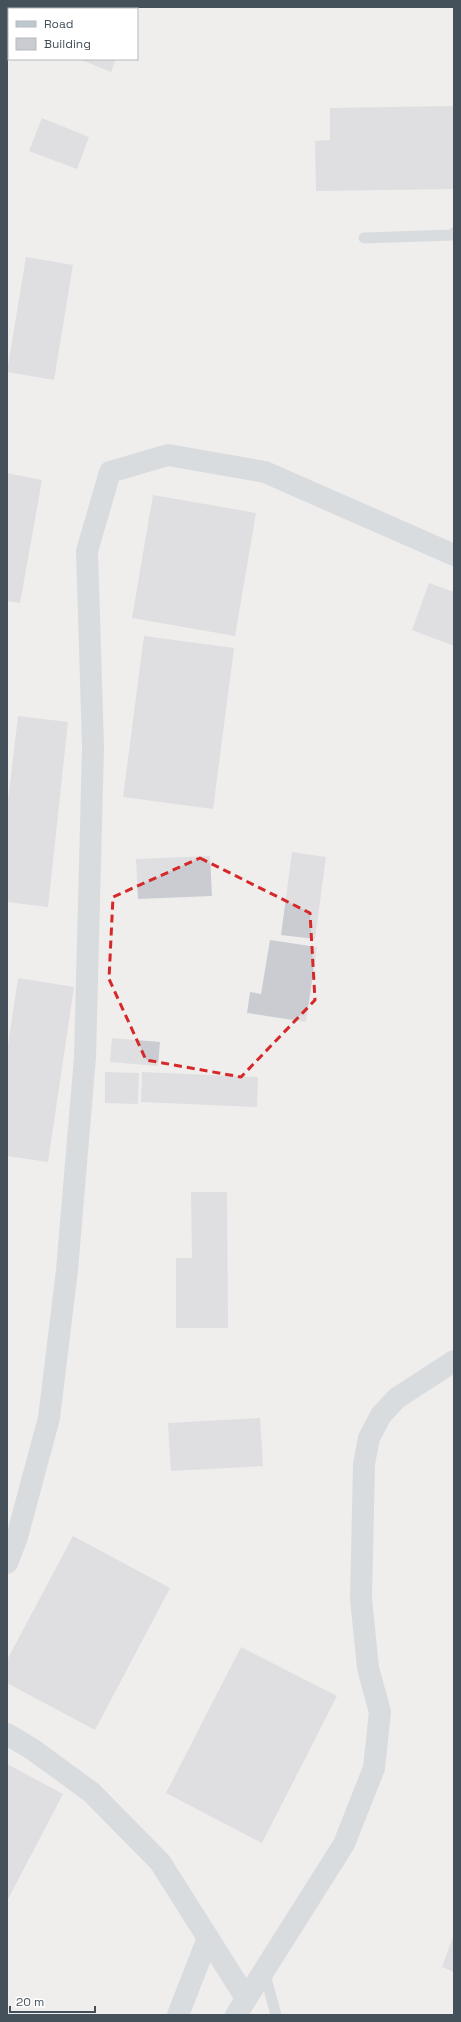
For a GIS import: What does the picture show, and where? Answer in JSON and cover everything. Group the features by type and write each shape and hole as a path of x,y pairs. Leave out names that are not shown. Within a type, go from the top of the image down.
{"street":[{"path":"7,1563 17,1537 49,1418 67,1270 85,1057 92,747 87,551 110,472 168,455 266,472 454,555"},
{"path":"241,2006 344,1844 374,1768 380,1712 368,1668 361,1599 364,1464 369,1438 380,1415 397,1398 454,1361"},
{"path":"7,1734 32,1749 91,1792 160,1862 208,1938 241,2006"},
{"path":"178,2015 208,1938"}],"lane":[{"path":"364,238 453,235 454,233"},
{"path":"264,1968 276,2015"}],"highlighted area":[{"path":"200,858 310,913 315,1000 241,1077 146,1060 109,979 113,897"}],"building":[{"path":"80,7 137,7 137,8"},
{"path":"81,60 116,60 111,72"},
{"path":"454,106 454,189 316,191 315,141 330,140 330,108"},
{"path":"42,118 89,137 77,169 29,151"},
{"path":"26,257 73,265 54,380 7,372"},
{"path":"7,473 42,480 20,603 7,601"},
{"path":"153,495 256,513 235,636 132,618"},
{"path":"429,583 454,592 454,646 412,630"},
{"path":"144,636 234,648 213,809 123,797"},
{"path":"18,716 68,722 48,907 7,902 7,810"},
{"path":"292,852 326,857 315,939 281,935"},
{"path":"210,856 212,896 138,899 136,859"},
{"path":"270,940 317,947 306,1022 247,1013 250,992 261,994"},
{"path":"18,978 74,987 48,1162 7,1156 7,1052"},
{"path":"112,1038 160,1042 158,1066 110,1062"},
{"path":"105,1072 139,1073 138,1104 105,1103"},
{"path":"142,1072 258,1077 257,1107 141,1102"},
{"path":"191,1192 227,1192 228,1328 176,1328 176,1258 192,1258"},
{"path":"260,1418 263,1466 171,1471 168,1423"},
{"path":"73,1536 170,1588 95,1730 7,1683 7,1660"},
{"path":"241,1647 337,1696 262,1843 166,1793"},
{"path":"7,1764 63,1794 7,1901"},
{"path":"454,1934 454,1972 442,1967"}]}
